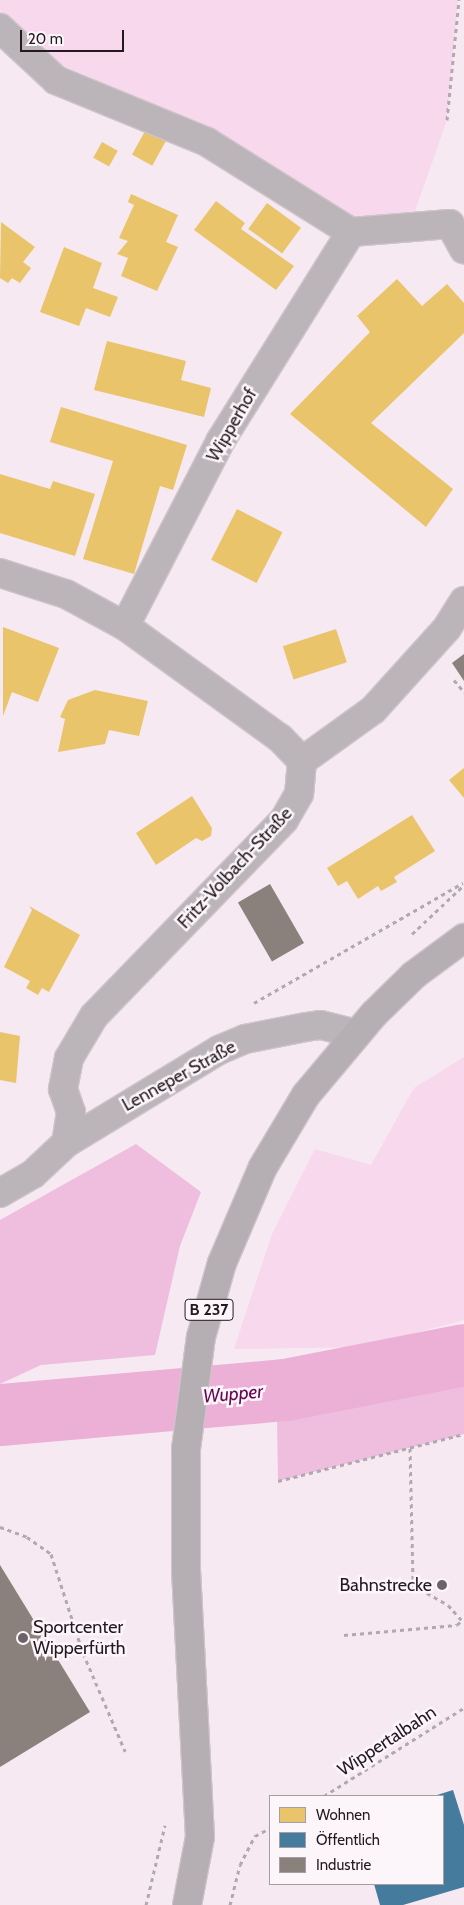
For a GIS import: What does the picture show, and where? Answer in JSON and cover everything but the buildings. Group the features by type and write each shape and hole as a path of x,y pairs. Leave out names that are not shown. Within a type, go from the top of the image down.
{"main road":[{"name":"B 237","path":"187,1905 200,1837 186,1508 186,1448 202,1336 243,1208 286,1127 306,1095 356,1034 414,975 464,938"}],"street":[{"path":"0,28 56,80 207,142 351,232 450,224 464,249"},
{"name":"Wipperhof","path":"125,626 221,440 351,232"},
{"path":"0,573 66,594 125,626 280,738 302,761 373,710 447,628 464,601"},
{"name":"Fritz-Volbach-Straße","path":"66,1143 72,1112 63,1089 69,1058 94,1016 284,820 299,794 302,761"},
{"name":"Lenneper Straße","path":"0,1193 33,1174 66,1143 177,1074 245,1039 321,1025 356,1034"}],"path":[{"path":"447,120 458,0"},
{"path":"454,680 464,692"},
{"path":"246,1008 464,883"},
{"path":"278,1482 464,1434"},
{"path":"344,1635 457,1625 463,1622 448,1605 413,1584 410,1448"},
{"path":"0,1527 27,1537 51,1554 83,1653 125,1751"},
{"name":"Wippertalbahn","path":"326,1795 464,1708"},
{"path":"230,1905 244,1858 255,1836 269,1829"}],"shaded area":[{"path":"0,0 458,0 447,120 415,211 353,219 209,128 57,63 0,10"},
{"path":"464,1057 464,1320 362,1347 234,1349 272,1234 315,1149 371,1165 414,1088"},
{"path":"136,1144 201,1192 180,1246 155,1355 41,1365 0,1384 0,1220"},
{"path":"464,1373 464,1434 278,1481 277,1420"}],"waterway":[{"name":"Wupper","path":"0,1415 286,1390 464,1355"}],"place":[{"name":"Bahnstrecke","path":"442,1585"},
{"name":"Sportcenter Wipperfürth","path":"23,1638"}]}
